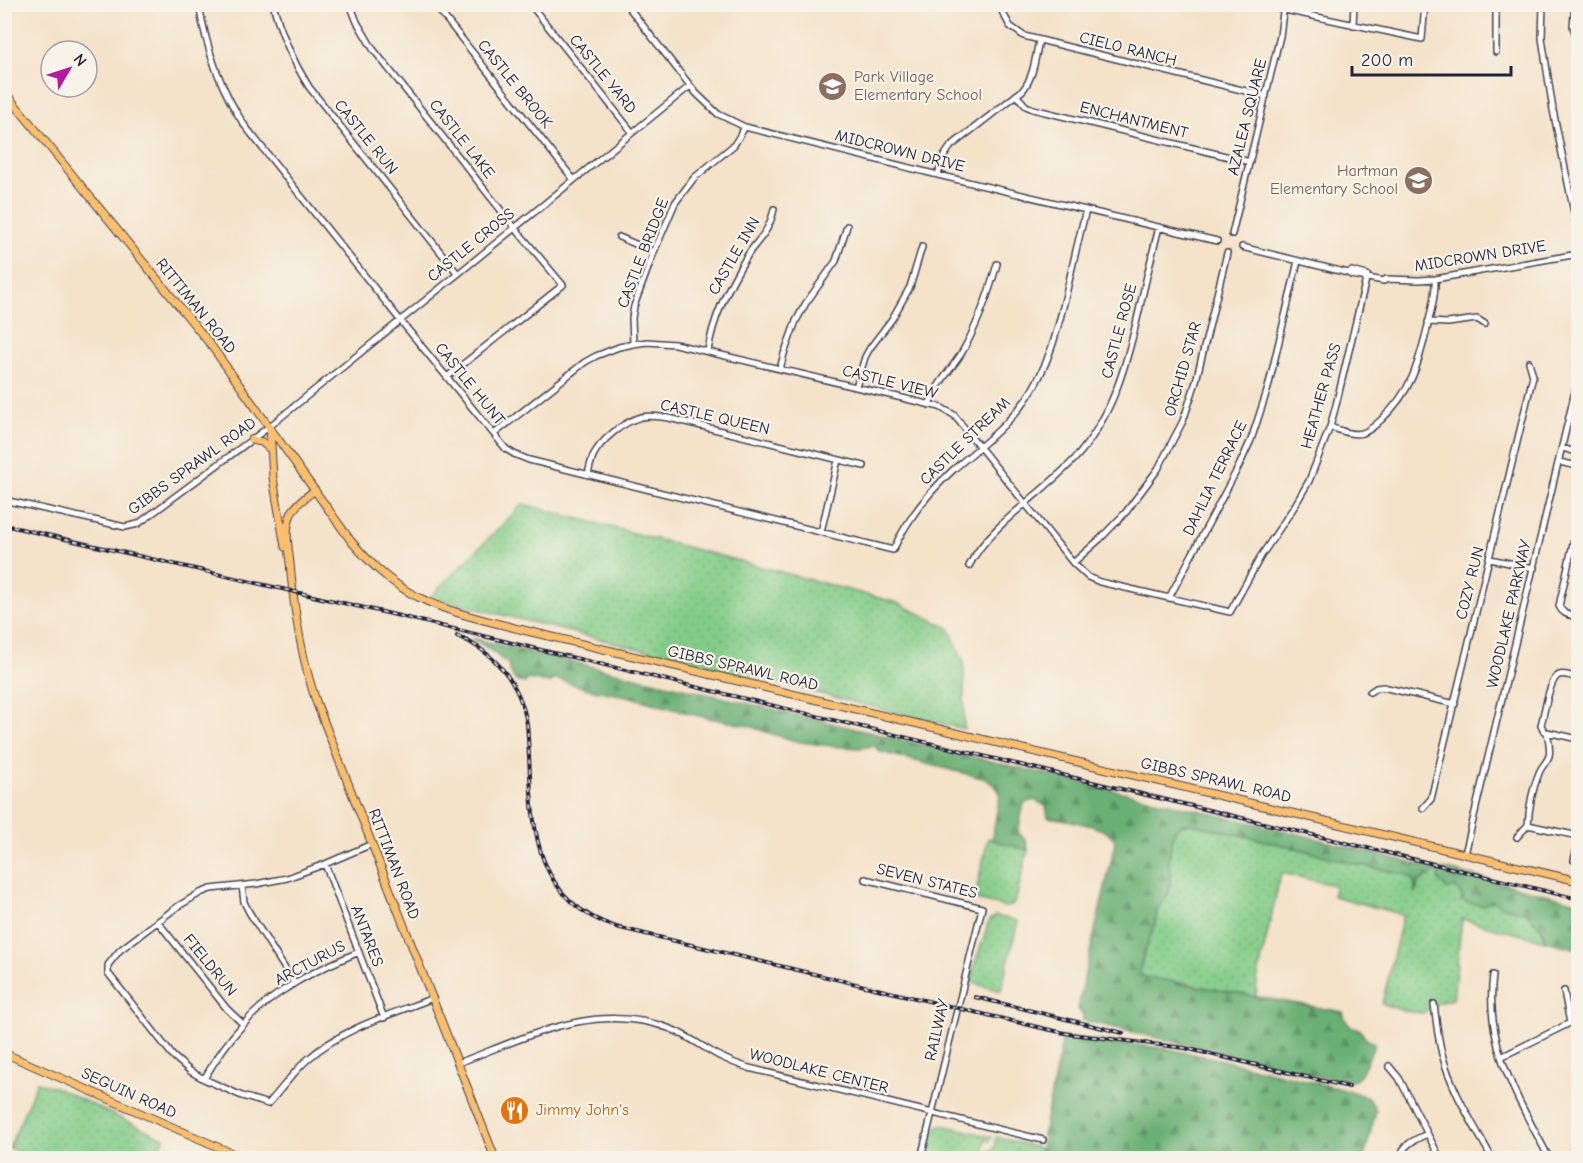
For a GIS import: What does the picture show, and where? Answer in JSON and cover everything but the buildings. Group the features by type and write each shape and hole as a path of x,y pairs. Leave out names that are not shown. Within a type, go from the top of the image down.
{"main road":[{"name":"RITTIMAN ROAD","path":"4,91 210,344 270,426 270,449 279,520 291,573"},
{"name":"GIBBS SPRAWL ROAD","path":"270,426 351,540 378,569 417,597 446,609 519,629 1578,881"},
{"path":"251,440 262,442 270,449"},
{"name":"RITTIMAN ROAD","path":"315,490 297,505 289,520 291,573 297,630 302,653 317,704 495,1158"},
{"name":"SEGUIN ROAD","path":"4,1053 243,1158"}],"street":[{"name":"CASTLE HUNT","path":"199,4 213,62 235,110 252,135 506,449 524,459 893,550"},
{"name":"CASTLE RUN","path":"273,4 287,47 309,87 458,274"},
{"name":"CASTLE LAKE","path":"350,4 357,22 374,49 515,228 563,285 447,377"},
{"name":"CASTLE BROOK","path":"434,4 574,180"},
{"name":"CASTLE YARD","path":"530,4 632,132"},
{"name":"MIDCROWN DRIVE","path":"626,4 690,86 718,114 745,127 1217,240"},
{"name":"CIELO RANCH","path":"998,4 1005,20 1017,33 1039,41 1266,96"},
{"path":"1256,4 1284,8 1422,39 1425,4"},
{"path":"1353,25 1354,4"},
{"path":"1496,4 1496,51"},
{"path":"1543,4 1542,38 1553,110 1578,232"},
{"path":"1575,4 1573,26 1578,43"},
{"name":"AZALEA SQUARE","path":"1232,234 1280,36 1284,8"},
{"path":"938,175 944,156 951,146 1023,90 1029,80 1039,41"},
{"name":"CASTLE CROSS","path":"270,426 690,86"},
{"name":"ENCHANTMENT","path":"1016,95 1026,106 1033,109 1250,162"},
{"name":"CASTLE BRIDGE","path":"633,344 634,306 654,252 680,195 694,178 734,145 745,127"},
{"name":"CASTLE INN","path":"708,351 717,316 729,287 766,231 774,209"},
{"name":"CASTLE STREAM","path":"893,550 924,500 951,472 1008,422 1025,401 1045,366 1057,331 1086,210"},
{"path":"780,369 796,321 836,261 848,226"},
{"name":"CASTLE ROSE","path":"969,566 990,536 1060,475 1102,420 1122,376 1159,227"},
{"path":"619,237 654,252"},
{"path":"856,387 865,357 900,307 910,287 922,247"},
{"name":"MIDCROWN DRIVE","path":"1242,247 1351,275 1384,281 1386,279 1435,279 1578,254"},
{"name":"ORCHID STAR","path":"1073,563 1126,512 1158,469 1183,421 1195,385 1227,253"},
{"name":"DAHLIA TERRACE","path":"1169,598 1251,440 1268,388 1298,261"},
{"path":"929,405 934,390 960,356 979,320 997,264"},
{"name":"HEATHER PASS","path":"1230,612 1261,556 1309,481 1330,427 1366,277"},
{"path":"1330,427 1353,434 1365,433 1401,399 1414,377 1421,355 1434,297 1435,279"},
{"path":"1428,322 1448,323 1477,319 1485,324"},
{"name":"CASTLE VIEW","path":"494,434 585,362 607,351 633,344 661,342 708,351 949,411 1083,574 1094,580 1230,612"},
{"name":"COZY RUN","path":"1423,808 1431,799 1490,559 1533,376 1528,362"},
{"name":"WOODLAKE PARKWAY","path":"1466,854 1578,380"},
{"name":"CASTLE QUEEN","path":"588,475 597,450 610,436 632,420 652,416 669,418 864,466"},
{"name":"GIBBS SPRAWL ROAD","path":"4,500 130,527 144,520 270,426"},
{"path":"1563,448 1578,453"},
{"path":"821,532 838,460"},
{"path":"1559,462 1578,466"},
{"path":"1578,530 1559,606 1567,614 1578,617"},
{"path":"1571,554 1578,556"},
{"path":"1490,559 1534,568"},
{"path":"1517,837 1528,825 1529,805 1536,780 1549,755 1550,747 1546,732 1541,725 1553,681 1561,675 1578,678"},
{"path":"1370,692 1383,687 1455,704"},
{"path":"1546,732 1578,739"},
{"path":"1528,825 1578,836"},
{"path":"372,844 287,878 211,889 200,893 120,950 107,969 110,976 173,1056 190,1071 242,1096 268,1104 291,1076 328,1043 347,1032 432,998"},
{"path":"1574,860 1578,844"},
{"name":"ANTARES","path":"325,864 384,1018"},
{"name":"SEVEN STATES","path":"866,879 982,908"},
{"path":"242,885 244,902 249,912 294,983"},
{"name":"RAILWAY","path":"921,1158 982,908"},
{"name":"FIELDRUN","path":"158,922 227,1009 243,1024"},
{"name":"ARCTURUS","path":"204,1079 243,1024 266,1003 294,983 323,967 359,952"},
{"path":"1493,975 1491,999 1493,1027 1501,1057 1510,1082 1549,1158"},
{"path":"1564,991 1570,1023"},
{"path":"1434,1004 1438,1034 1450,1077 1492,1158"},
{"name":"WOODLAKE CENTER","path":"458,1062 561,1024 597,1018 634,1020 669,1029 688,1037 719,1056 749,1068 1043,1140"},
{"path":"1501,1057 1578,1018"},
{"path":"1389,1066 1399,1078 1440,1158"},
{"path":"1399,1158 1408,1143 1427,1134"}],"green space":[{"path":"523,504 898,603 949,628 964,662 964,729 430,597"},
{"path":"471,638 1274,828 1440,870 1418,882 1414,893 1415,883 1408,875 1189,823 1178,826 1172,837 1169,893 1158,907 1155,924 1141,963 1140,976 1343,1012 1345,1020 1352,1028 1359,1029 1366,1039 1375,1044 1361,1074 1353,1081 1334,1080 1082,1020 1084,1016 1078,1009 1115,840 1103,830 1048,817 1046,806 1035,800 1024,803 1018,832 1026,841 1028,850 992,840 1000,793 986,779 881,752 874,746 840,747 800,742 750,726 699,716 556,679 549,683 528,679 525,683 516,681 509,665"},
{"path":"1189,823 1408,875 1414,882 1415,892 1418,882 1439,870 1438,880 1456,887 1463,898 1494,901 1528,913 1541,927 1545,941 1462,919 1453,999 1438,1003 1423,1013 1404,1011 1382,1004 1403,915 1333,896 1334,885 1281,873 1257,980 1256,997 1140,976 1141,963 1155,924 1158,907 1169,893 1172,837 1178,826"},
{"path":"988,838 1028,850 1016,899 1012,906 1005,907 959,896 959,894 975,897"},
{"path":"1444,869 1578,902 1578,949 1545,941 1541,927 1528,913 1500,906 1494,901 1489,901 1483,906 1461,901 1463,898 1456,887 1448,890 1438,880 1440,871"},
{"path":"996,916 1018,921 1001,991 970,982 989,920"},
{"path":"1063,1037 1163,1048 1218,1059 1363,1096 1376,1110 1364,1158 1054,1158 1041,1149"},
{"path":"37,1082 60,1089 164,1138 163,1143 144,1158 32,1158 9,1148"},
{"path":"939,1125 992,1137 990,1141 985,1142 985,1153 995,1148 996,1137 1036,1147 1054,1158 928,1158 935,1129"}],"railway":[{"path":"4,525 404,617 1578,899"},
{"path":"457,636 494,660 512,682 524,709 527,724 530,785 538,844 548,870 563,893 585,913 616,927 1046,1029 1185,1048 1349,1087"},
{"path":"975,997 1123,1033"}],"place":[{"name":"Park Village Elementary School","path":"833,86"},
{"name":"Hartman Elementary School","path":"1419,180"},
{"name":"Jimmy John's","path":"515,1110"}]}
